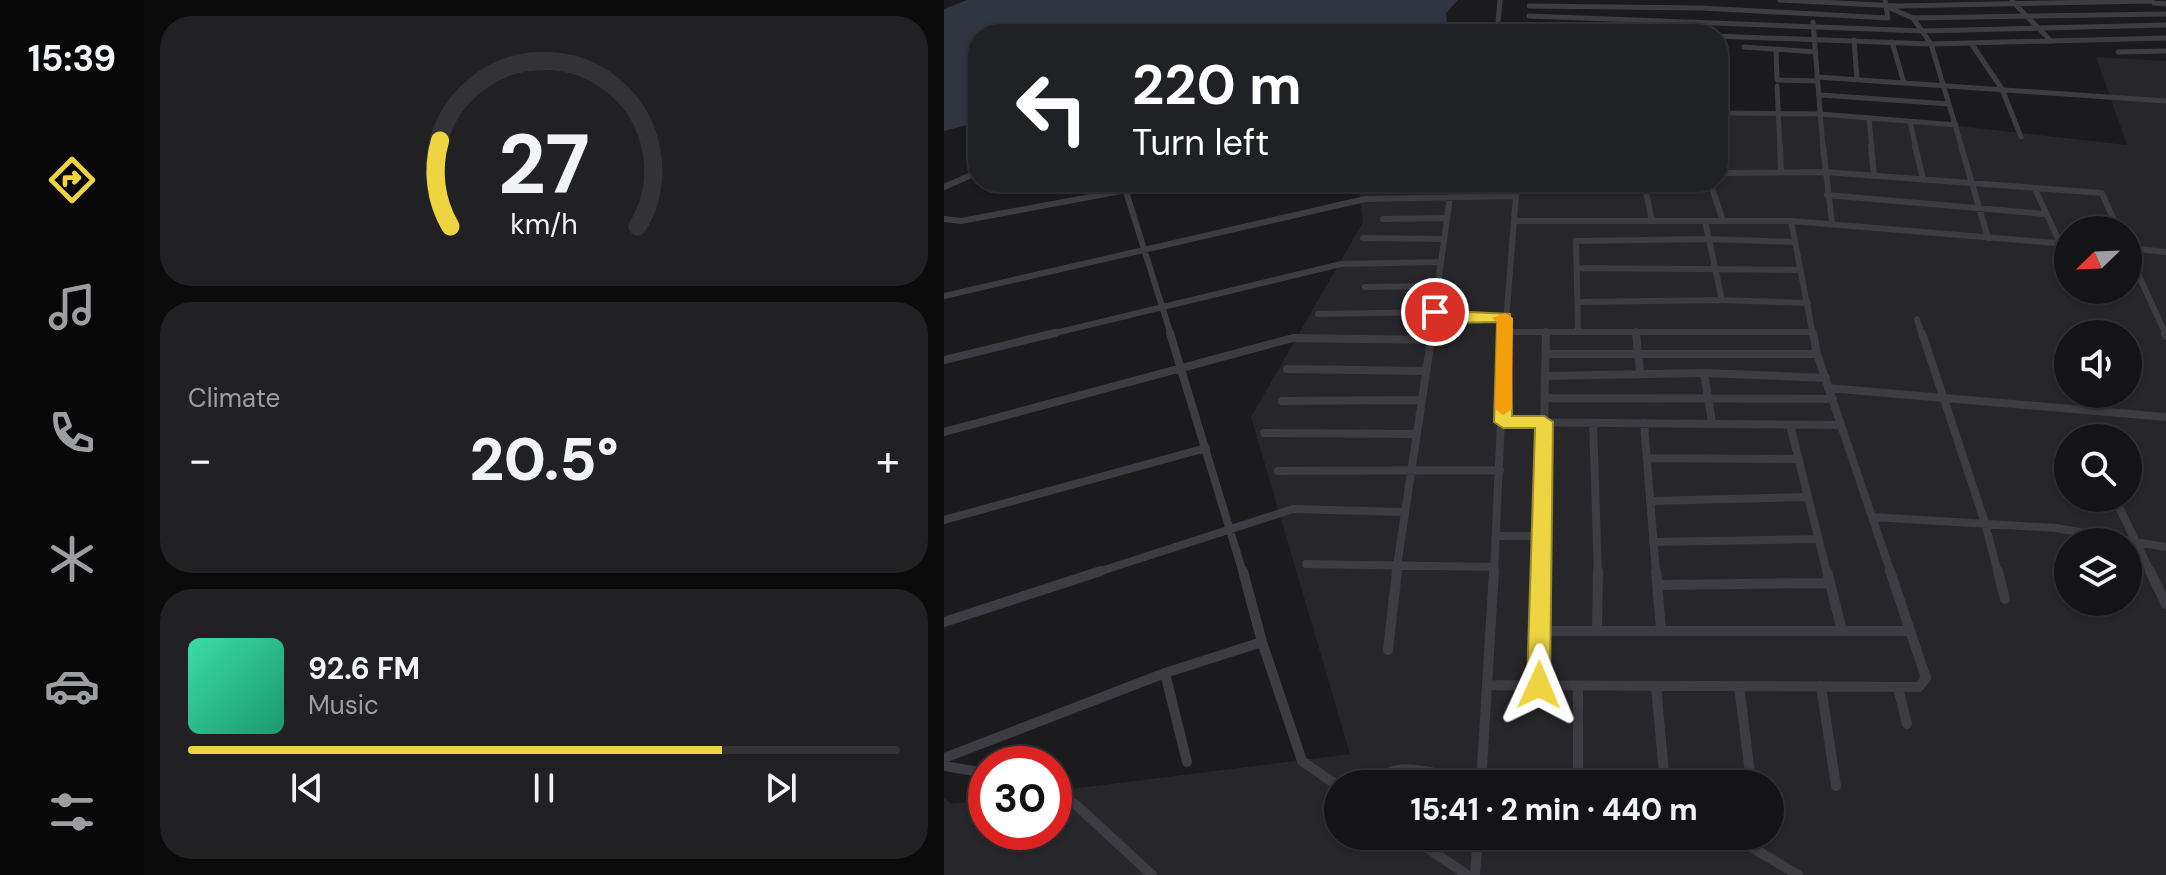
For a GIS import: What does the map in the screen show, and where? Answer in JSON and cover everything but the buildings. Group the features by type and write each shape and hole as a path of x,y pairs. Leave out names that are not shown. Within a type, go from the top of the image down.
{"street":[{"path":"1498,24 1500,0"},
{"path":"1780,0 1885,4 2153,1 2166,4"},
{"path":"1811,1 1832,223"},
{"path":"1529,16 1923,31 2166,25 2163,14 2153,1"},
{"path":"2013,2 2051,41"},
{"path":"1528,24 1529,3 1640,3 1888,18"},
{"path":"1640,3 1640,24"},
{"path":"1885,4 1888,29"},
{"path":"1885,4 1913,18 1931,44 1988,238"},
{"path":"1913,18 2163,14"},
{"path":"1728,36 1931,44 2166,38"},
{"path":"2156,38 2166,49"},
{"path":"1854,40 1857,79"},
{"path":"1892,42 1904,83"},
{"path":"1971,43 2002,89 2021,137"},
{"path":"1744,47 1816,52"},
{"path":"2118,52 2166,49"},
{"path":"1776,50 1777,80 1857,79 2166,101"},
{"path":"1777,86 1781,171"},
{"path":"1821,95 1949,104"},
{"path":"1728,113 1821,114 1956,125"},
{"path":"1869,119 1874,176"},
{"path":"1910,122 1923,179"},
{"path":"1728,173 1825,172 2102,193 2112,216"},
{"path":"944,187 968,176"},
{"path":"2035,189 2054,228"},
{"path":"944,219 961,221 1120,192"},
{"path":"1126,192 1231,529 1262,642 1302,761 1324,776"},
{"path":"1388,650 1403,512 1452,192"},
{"path":"1482,770 1503,422 1504,332 1516,192"},
{"path":"1646,192 1652,221"},
{"path":"1713,192 1723,221"},
{"path":"1827,195 2045,214"},
{"path":"944,296 1365,199 1515,196"},
{"path":"1383,219 1446,218"},
{"path":"1515,221 1791,221 2054,242"},
{"path":"1705,221 1722,300"},
{"path":"1487,685 1898,688 1919,687 1926,678 1817,354 1791,221"},
{"path":"1363,238 1443,239"},
{"path":"1578,330 1576,241 1707,239 1794,242"},
{"path":"2142,251 2166,252"},
{"path":"944,360 1341,264 1441,262"},
{"path":"1577,268 1800,270"},
{"path":"2142,282 2166,336"},
{"path":"1365,287 1438,286"},
{"path":"1579,302 1722,300 1808,303"},
{"path":"1318,314 1435,312 1448,316 1505,318"},
{"path":"1917,319 1985,523 2005,599"},
{"path":"1539,685 1546,331"},
{"path":"1636,331 1640,372"},
{"path":"1504,332 1812,332"},
{"path":"944,432 1293,338 1430,340"},
{"path":"1546,354 1817,354"},
{"path":"1287,369 1425,371"},
{"path":"1545,376 1704,373 2166,417"},
{"path":"1704,373 1712,422"},
{"path":"1545,398 1709,396 1833,399"},
{"path":"1282,401 1421,400"},
{"path":"1503,422 1839,425"},
{"path":"1593,423 1598,529 1597,631"},
{"path":"1644,423 1661,629"},
{"path":"1790,425 1842,631"},
{"path":"1264,433 1417,434"},
{"path":"944,520 1206,448"},
{"path":"1647,458 1797,459"},
{"path":"1278,471 1500,470"},
{"path":"1650,501 1807,497"},
{"path":"944,622 1293,509 1403,512"},
{"path":"1872,517 2056,528"},
{"path":"1496,536 1542,536"},
{"path":"1653,542 1818,539"},
{"path":"2142,544 2166,547"},
{"path":"2142,555 2166,604"},
{"path":"1306,564 1494,567"},
{"path":"1657,585 1829,583"},
{"path":"1540,631 1908,631"},
{"path":"944,758 1165,673 1262,642"},
{"path":"1165,673 1187,762"},
{"path":"1578,686 1578,770"},
{"path":"1656,686 1664,770"},
{"path":"1739,686 1750,770"},
{"path":"1821,686 1836,786"},
{"path":"1898,688 1907,724"},
{"path":"944,766 968,770"},
{"path":"1072,802 1152,875"},
{"path":"1430,850 1467,875"},
{"path":"1475,875 1477,850"},
{"path":"1756,850 1798,875"}],"shaded area":[{"path":"967,0 1458,0 1446,13 1447,24 968,24 968,125 944,131 944,9"},
{"path":"2096,57 2166,61 2166,875 944,875 944,798 952,804 968,802 968,850 1072,850 1072,789 1350,754 1251,417 1363,222 1359,192 1728,192 1728,115 1871,116 2127,145"}],"slow traffic":[{"path":"1500,318 1505,318 1503,409"}],"route":[{"path":"1435,312 1448,316 1505,318 1503,422 1544,422 1539,685"}]}
